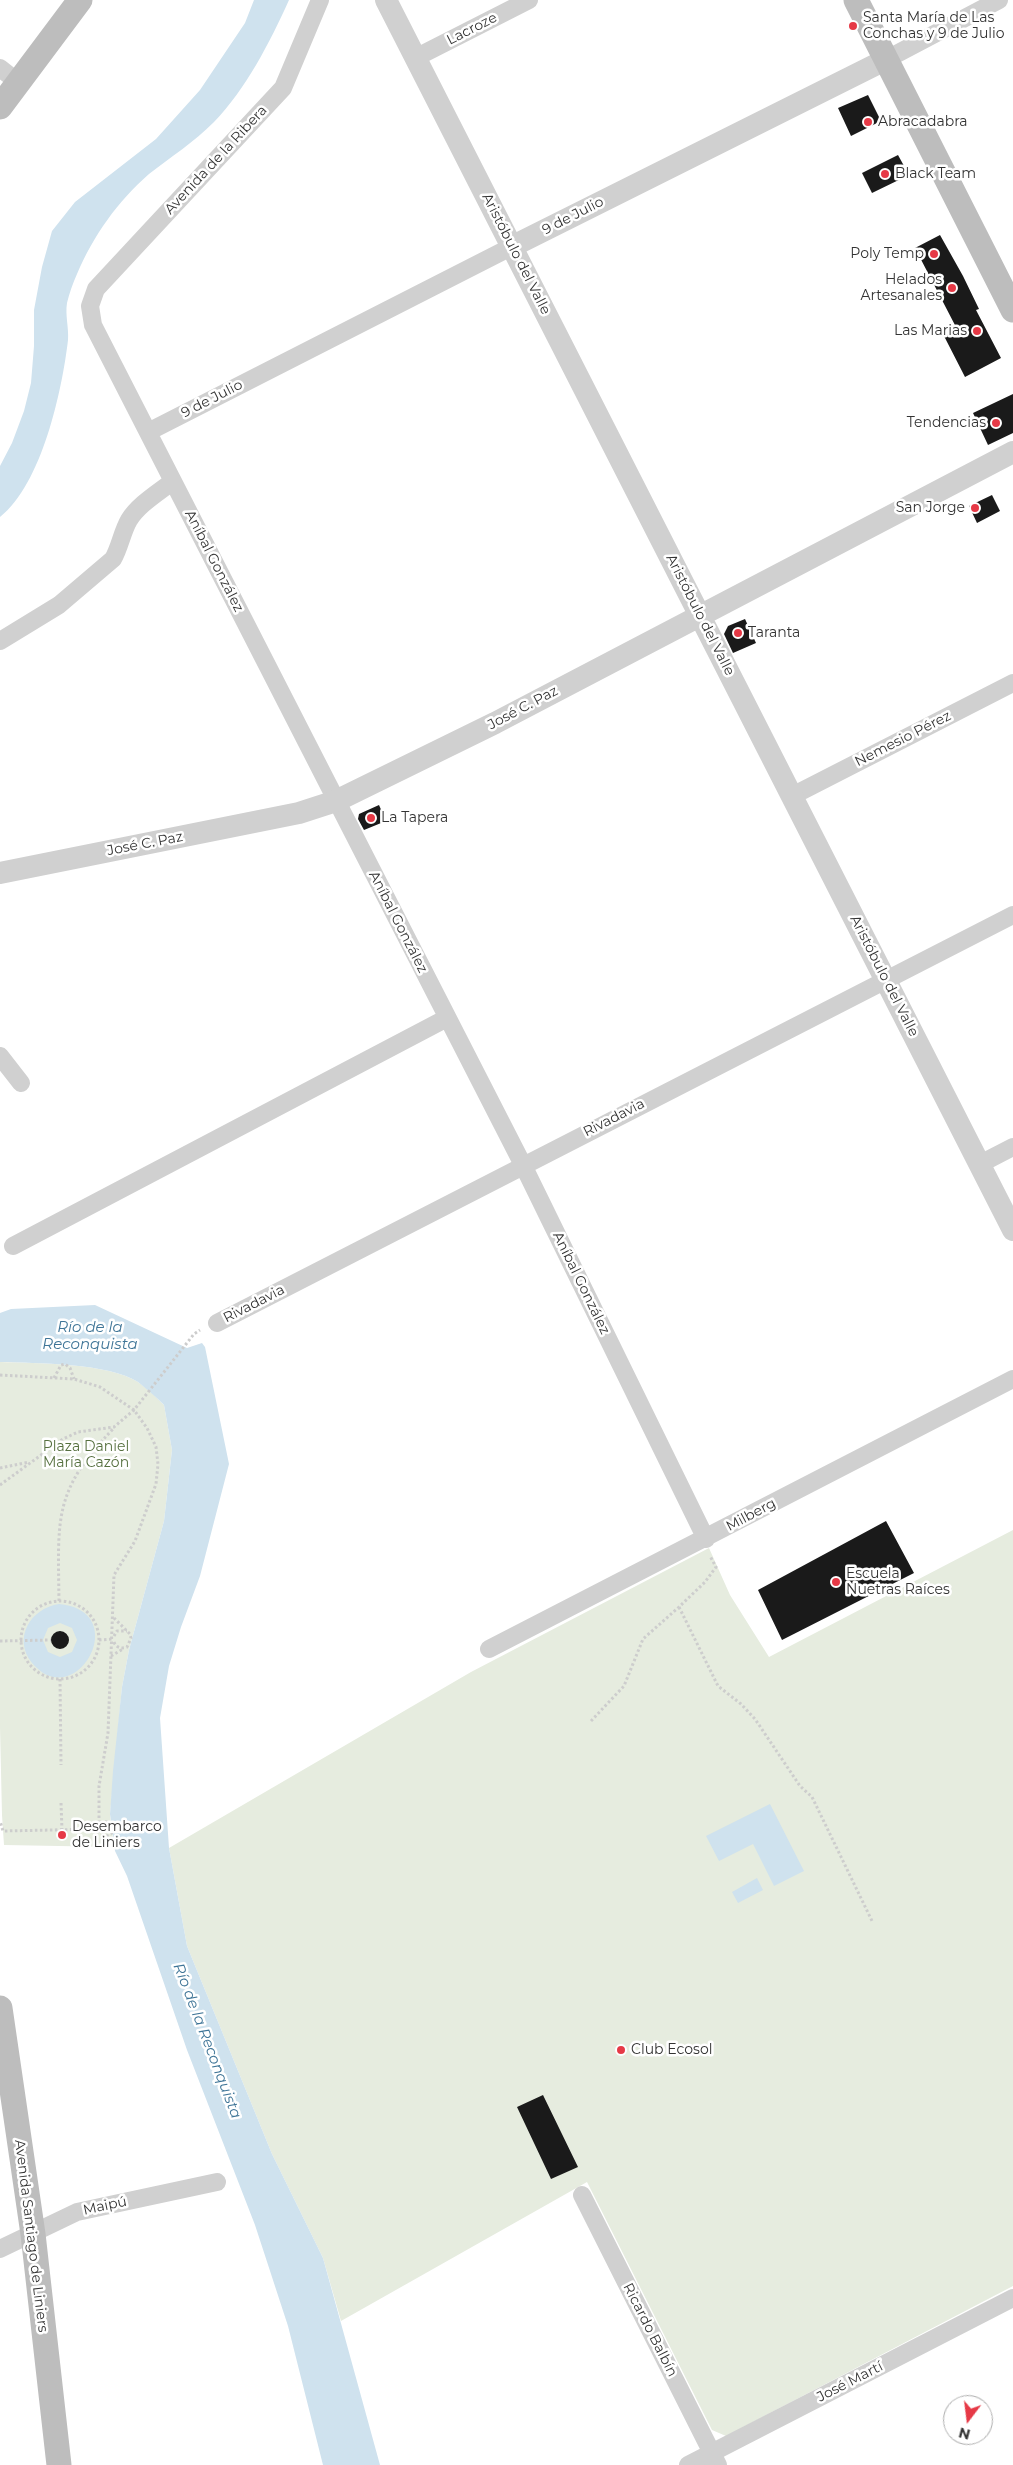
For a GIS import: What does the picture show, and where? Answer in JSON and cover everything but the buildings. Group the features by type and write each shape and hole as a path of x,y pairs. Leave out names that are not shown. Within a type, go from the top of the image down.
{"main road":[{"path":"0,107 9,75 80,0"},
{"path":"856,0 1013,310"},
{"name":"Avenida Santiago de Liniers","path":"0,2008 33,2234 59,2465"}],"street":[{"name":"Avenida de la Ribera","path":"90,306 96,288 284,88 320,0"},
{"name":"Aristóbulo del Valle","path":"386,0 1013,1230"},
{"name":"Lacroze","path":"415,58 529,0"},
{"name":"9 de Julio","path":"148,432 999,0"},
{"name":"Aníbal González","path":"90,306 93,325 523,1165 706,1539"},
{"name":"José C. Paz","path":"0,873 299,813 336,801 496,722 1013,452"},
{"path":"0,641 58,606 113,559 119,549 129,520 142,505 173,481"},
{"name":"Nemesio Pérez","path":"792,796 1013,683"},
{"name":"Rivadavia","path":"217,1323 1013,915"},
{"path":"13,1246 447,1018"},
{"path":"0,1056 21,1084"},
{"path":"980,1164 1013,1147"},
{"name":"Milberg","path":"489,1649 706,1539 1013,1379"},
{"name":"Maipú","path":"0,2249 78,2212 217,2182"},
{"name":"Ricardo Balbín","path":"582,2195 715,2459"},
{"name":"José Martí","path":"688,2465 715,2459 1013,2298"}],"path":[{"path":"59,1601 58,1534 65,1500 82,1464 114,1427 134,1410 139,1401 194,1334"},
{"path":"54,1378 60,1365 65,1364 70,1368 74,1379"},
{"path":"0,1375 74,1379 100,1387 134,1410 147,1428 156,1447 158,1464 156,1484 135,1540 114,1576 114,1617 110,1656 108,1733 99,1786 99,1829 100,1833 108,1836 113,1829 108,1822 104,1822 99,1829"},
{"path":"0,1485 30,1461 63,1439 78,1432 114,1427"},
{"path":"0,1468 30,1461"},
{"path":"591,1721 624,1686 643,1639 705,1582 716,1567 706,1539"},
{"path":"59,1601 79,1606 87,1612 98,1630 99,1640 98,1650 88,1668 80,1674 60,1680 40,1674 32,1668 22,1651 23,1626 31,1613 44,1604 59,1601"},
{"path":"679,1607 718,1686 742,1704 755,1719 793,1772 800,1786 812,1796 872,1921"},
{"path":"110,1656 127,1647 131,1638 114,1617"},
{"path":"113,1640 117,1631 127,1631"},
{"path":"0,1641 51,1640"},
{"path":"99,1640 113,1640"},
{"path":"113,1640 118,1647 127,1647"},
{"path":"60,1680 61,1765"},
{"path":"61,1803 62,1830"},
{"path":"0,1821 3,1831 99,1829"}],"green space":[{"name":"Plaza Daniel María Cazón","path":"0,1362 71,1365 109,1371 138,1382 164,1405 172,1450 164,1521 129,1650 122,1687 110,1814 114,1847 4,1845 0,1727"},
{"name":"Club Ecosol","path":"1013,1530 1013,2286 726,2436 712,2430 587,2182 341,2321 323,2258 272,2154 187,1946 169,1848 471,1672 709,1548 730,1595 769,1657"}],"water":[{"path":"254,0 289,0 274,32 247,80 214,122 149,174 127,196 107,220 83,260 67,303 68,340 65,361 48,435 28,483 15,502 0,517 0,466 12,443 24,411 31,383 34,310 42,267 52,231 75,202 156,139 200,90 245,23"},
{"name":"Río de la Reconquista","path":"95,1305 187,1348 202,1343 205,1347 229,1464 200,1576 169,1666 160,1718 169,1848 187,1946 272,2154 323,2258 380,2465 323,2465 288,2326 255,2225 187,2050 127,1876 115,1851 110,1814 122,1687 129,1650 164,1521 172,1450 164,1405 138,1382 109,1371 71,1365 0,1362 0,1313 11,1309"},
{"path":"59,1604 81,1611 93,1623 95,1639 90,1656 80,1669 65,1677 49,1676 32,1663 26,1653 24,1634 28,1626 40,1611","holes":["60,1623 72,1628 77,1640 72,1652 60,1657 48,1652 43,1640 48,1628"]},
{"path":"770,1804 804,1871 774,1886 753,1844 719,1861 706,1836"},
{"path":"757,1878 763,1890 738,1903 732,1892"}],"place":[{"name":"Santa María de Las Conchas y 9 de Julio","path":"853,26"},
{"name":"Abracadabra","path":"868,122"},
{"name":"Black Team","path":"885,174"},
{"name":"Poly Temp","path":"934,254"},
{"name":"Helados Artesanales","path":"952,288"},
{"name":"Las Marias","path":"977,331"},
{"name":"Tendencias","path":"996,423"},
{"name":"San Jorge","path":"975,508"},
{"name":"Taranta","path":"738,633"},
{"name":"La Tapera","path":"371,818"},
{"name":"Escuela Nuetras Raíces","path":"836,1582"},
{"name":"Desembarco de Liniers","path":"62,1835"},
{"name":"Club Ecosol","path":"621,2050"}]}
